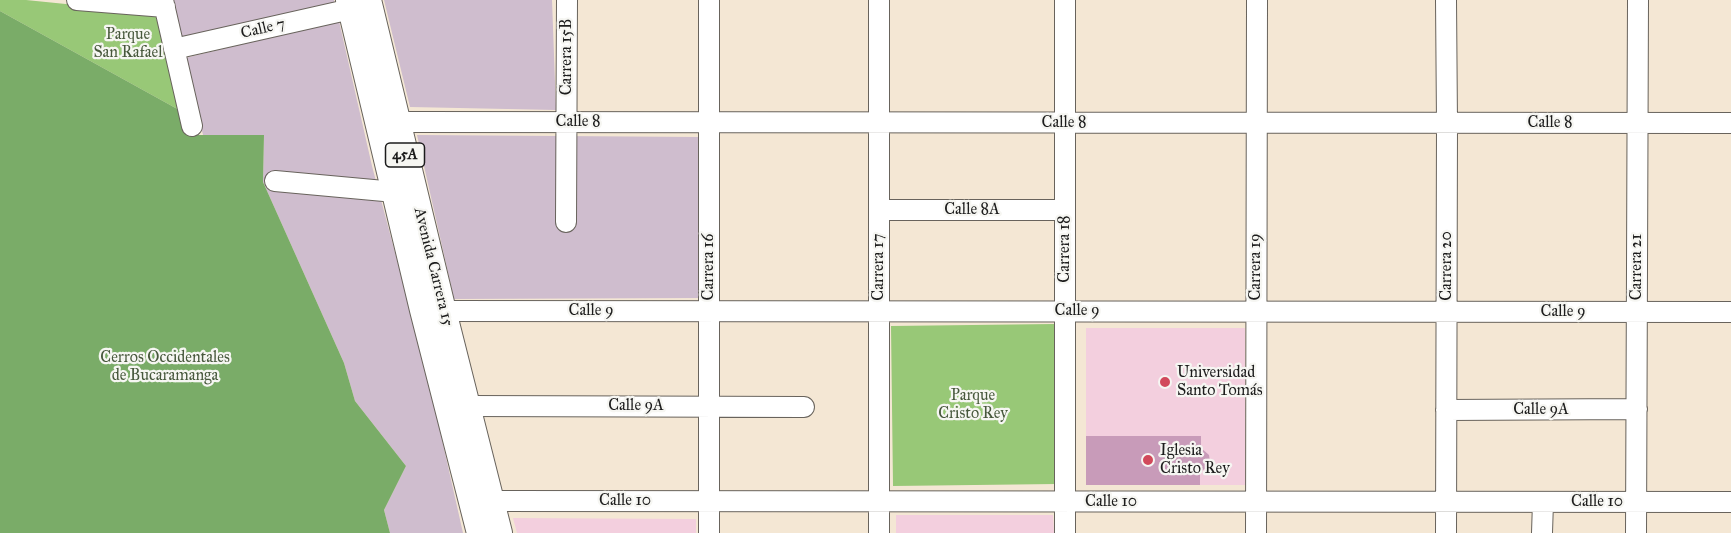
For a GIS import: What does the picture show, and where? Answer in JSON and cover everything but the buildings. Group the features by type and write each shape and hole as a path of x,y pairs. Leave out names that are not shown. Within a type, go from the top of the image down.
{"main road":[{"name":"Avenida Carrera 15","path":"356,3 398,122 433,310 480,533"},
{"name":"Avenida Carrera 15","path":"356,3 395,192 433,310 468,406 500,533"}],"street":[{"path":"77,0 164,4 192,126"},
{"name":"Carrera 15B","path":"566,222 567,0"},
{"name":"Carrera 16","path":"709,0 709,533"},
{"name":"Carrera 17","path":"879,0 879,533"},
{"name":"Carrera 18","path":"1065,0 1065,533"},
{"name":"Carrera 19","path":"1256,533 1257,0"},
{"name":"Carrera 20","path":"1446,0 1446,533"},
{"name":"Carrera 21","path":"1636,533 1638,0"},
{"name":"Calle 7","path":"174,49 356,3"},
{"name":"Calle 8","path":"398,122 1731,123"},
{"path":"275,181 395,192"},
{"name":"Calle 8A","path":"879,210 1065,210"},
{"name":"Calle 9","path":"433,310 1731,312"},
{"name":"Calle 9A","path":"468,406 804,407"},
{"name":"Calle 9A","path":"1446,410 1637,409"},
{"name":"Calle 10","path":"492,501 1731,502"},
{"path":"1542,533 1543,502"}],"shaded area":[{"path":"171,0 334,0 334,3 181,40"},
{"path":"384,0 552,0 556,110 410,107"},
{"path":"339,21 372,166 427,373 463,533 390,533 384,510 406,466 355,401 344,363 263,182 264,135 203,135 185,58"},
{"path":"417,135 700,137 700,298 454,299"},
{"name":"Universidad Santo Tomás","path":"1086,328 1245,328 1245,485 1086,485"},
{"path":"896,515 1053,515 1054,533 896,533"},
{"path":"513,518 696,519 696,533 517,533"}],"green space":[{"name":"Parque San Rafael","path":"0,0 26,0 155,13 181,111 0,11"},
{"name":"Cerros Occidentales de Bucaramanga","path":"0,11 181,111 190,135 264,135 263,182 344,363 355,401 406,466 384,510 390,533 0,533"},
{"name":"Parque Cristo Rey","path":"1054,324 1056,484 893,486 891,326"}],"place":[{"name":"Universidad Santo Tomás","path":"1165,382"},
{"name":"Iglesia Cristo Rey","path":"1148,460"}]}
